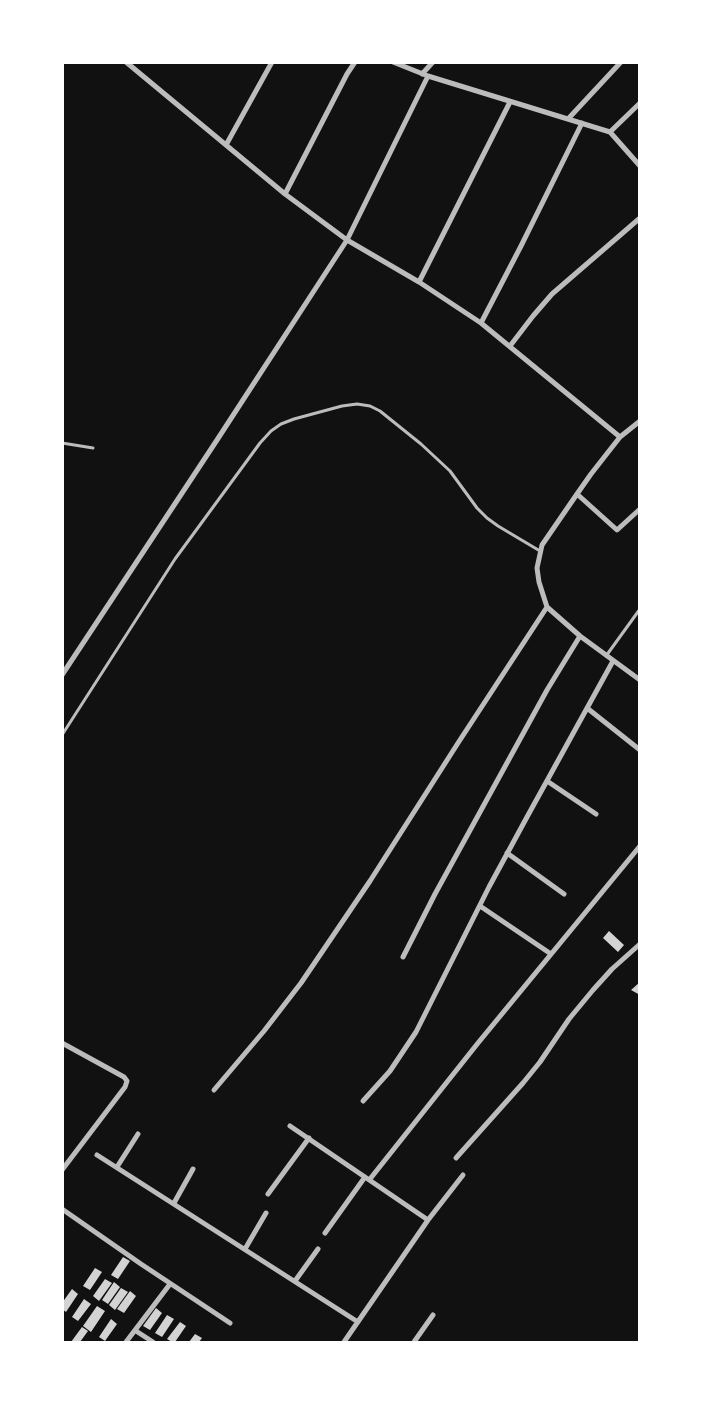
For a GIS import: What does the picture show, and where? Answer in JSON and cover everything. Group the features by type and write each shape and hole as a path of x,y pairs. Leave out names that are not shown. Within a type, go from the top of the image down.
{"street":[{"path":"126,62 285,194 347,240 419,282 481,323 620,437"},
{"path":"226,145 272,62"},
{"path":"285,194 355,62"},
{"path":"393,62 425,75 610,132 640,166"},
{"path":"62,675 218,440 347,240 432,62"},
{"path":"568,119 621,62"},
{"path":"419,282 510,102"},
{"path":"610,132 640,103"},
{"path":"481,323 582,123"},
{"path":"510,346 552,294 638,222"},
{"path":"640,421 620,437 591,474 542,545 537,568 539,582 547,607 580,636 640,680"},
{"path":"577,494 617,530 640,510"},
{"path":"214,1090 264,1031 301,983 370,881 547,607"},
{"path":"403,957 435,894 547,690 580,636"},
{"path":"363,1101 394,1065 416,1032 507,853 613,661"},
{"path":"588,708 640,750"},
{"path":"547,781 596,814"},
{"path":"325,1233 550,954 640,846"},
{"path":"507,853 564,894"},
{"path":"480,906 550,954"},
{"path":"456,1158 540,1062 569,1019 592,990 640,944"},
{"path":"62,1043 124,1077 127,1082 62,1170"},
{"path":"290,1126 428,1220"},
{"path":"117,1167 138,1134"},
{"path":"268,1194 309,1138"},
{"path":"97,1155 358,1322"},
{"path":"174,1203 193,1170"},
{"path":"344,1342 428,1220 463,1175"},
{"path":"62,1208 170,1284 230,1323"},
{"path":"245,1249 266,1213"},
{"path":"295,1281 318,1249"},
{"path":"126,1342 170,1284"},
{"path":"414,1342 433,1315"},
{"path":"136,1330 153,1342"}],"lane":[{"path":"62,735 175,559 260,443 271,431 281,424 294,419 342,406 357,404 380,410 450,471 477,508 487,518 541,551"},
{"path":"62,443 93,448"},
{"path":"606,656 640,609"}],"building":[{"path":"609,931 624,945 618,952 603,938"},
{"path":"640,982 640,995 631,990"},
{"path":"123,1257 130,1261 118,1279 111,1275"},
{"path":"95,1268 102,1272 90,1290 83,1286"},
{"path":"105,1279 112,1283 99,1301 93,1296"},
{"path":"114,1282 120,1287 108,1304 102,1300"},
{"path":"121,1288 128,1292 115,1310 109,1305"},
{"path":"72,1289 78,1294 66,1312 62,1309 62,1303"},
{"path":"130,1291 136,1296 124,1313 117,1309"},
{"path":"84,1299 91,1304 78,1321 72,1317"},
{"path":"97,1306 105,1311 91,1332 83,1326"},
{"path":"156,1308 162,1313 150,1330 143,1326"},
{"path":"167,1315 174,1319 162,1337 155,1333"},
{"path":"111,1319 117,1324 105,1341 99,1337"},
{"path":"180,1322 186,1326 175,1342 172,1342 167,1339"},
{"path":"82,1327 88,1331 80,1342 71,1342"},
{"path":"195,1334 202,1338 199,1342 189,1342"}]}
